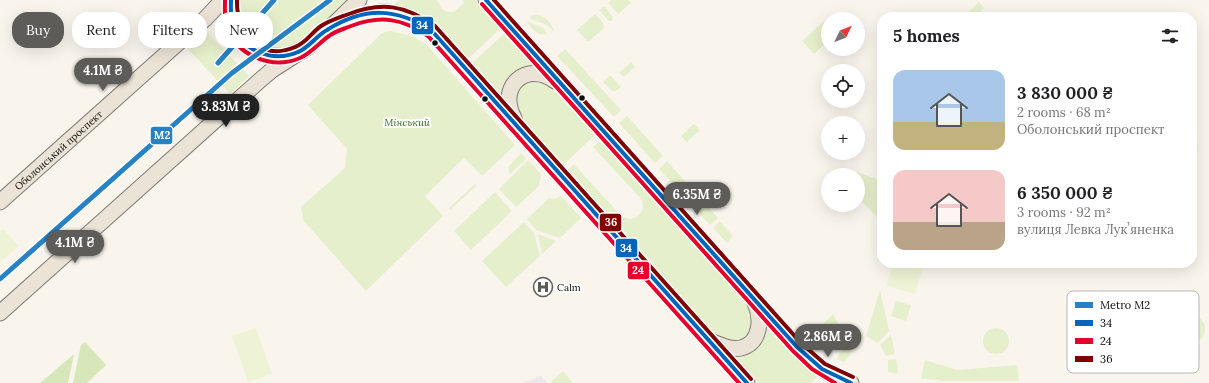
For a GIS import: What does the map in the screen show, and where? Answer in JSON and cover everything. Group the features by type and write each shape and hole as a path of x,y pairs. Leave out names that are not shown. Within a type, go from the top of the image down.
{"main road":[{"name":"Оболонський проспект","path":"0,202 205,19 223,0"},
{"path":"231,0 230,15 233,28 240,39 263,56 277,57 294,54 308,46"},
{"path":"0,313 272,70 308,46 360,0"},
{"path":"486,0 561,85 816,366 832,376 851,383"},
{"path":"326,30 365,13 384,12 404,15 417,20 432,31 747,383"},
{"path":"520,130 507,102 508,94 513,83 522,76 532,73 551,78 561,85"},
{"path":"708,340 732,348 741,348 748,345 758,332 760,319 754,299"}],"shaded area":[{"path":"541,376 547,383 522,383"}],"green space":[{"path":"239,0 348,0 306,38 281,50 268,50 263,48 273,48 273,12 237,12"},
{"path":"399,0 437,0 442,9 448,12 454,12 464,3 463,0 475,0 500,29 468,59 444,32 428,19 407,9 394,5"},
{"path":"611,0 628,0 631,3 618,14 608,3"},
{"path":"979,2 984,8 980,12 968,12"},
{"path":"604,6 613,17 612,21 609,21 599,10"},
{"path":"595,14 603,23 604,28 588,42 577,30"},
{"path":"534,15 541,16 547,20 554,32 547,25 531,19 530,17"},
{"path":"526,21 544,28 547,34 543,35 538,33"},
{"path":"821,24 821,48 814,54 802,41"},
{"name":"Мінський","path":"390,31 412,36 426,44 515,145 482,176 464,158 425,196 443,216 366,291 303,220 301,207 345,168 347,149 308,105 382,33"},
{"path":"207,32 215,40 215,48 222,48 249,76 230,94 187,48 207,48"},
{"path":"504,34 535,68 502,97 472,63"},
{"path":"565,49 621,110 614,117 557,56"},
{"path":"631,62 635,67 624,77 619,73"},
{"path":"610,75 621,87 616,91 612,91 603,82"},
{"path":"528,78 551,86 595,135 562,166 516,113 511,95"},
{"path":"627,116 663,156 655,163 619,123"},
{"path":"694,124 700,130 687,142 681,136"},
{"path":"600,141 748,304 756,322 744,342 719,340 567,171 574,164 621,216 631,219 639,215 643,209 642,200 593,147"},
{"path":"521,153 526,159 510,174 508,167"},
{"path":"528,160 541,174 539,186 516,207 499,189"},
{"path":"667,161 718,218 710,225 659,169"},
{"path":"865,175 877,179 877,218 865,205"},
{"path":"475,184 476,186 450,210 449,208"},
{"path":"495,192 512,211 471,250 454,231"},
{"path":"561,196 581,218 560,238 536,230 527,219 549,198 554,199"},
{"path":"720,221 733,236 727,243 713,228"},
{"path":"524,222 534,233 540,256 506,287 482,261"},
{"path":"3,229 19,246 0,262 0,231"},
{"path":"538,234 556,241 542,254"},
{"path":"891,268 923,268 915,294 886,286"},
{"path":"880,290 889,331 878,343 866,336"},
{"path":"896,301 911,305 906,321 891,316"},
{"path":"833,314 844,335 828,352 812,335"},
{"path":"1199,318 1204,324 1204,334 1199,340"},
{"path":"765,322 817,377 811,383 758,383 731,353"},
{"path":"256,328 272,374 248,382 232,336"},
{"path":"996,328 1005,332 1009,341 1005,350 996,354 987,350 983,341 987,332"},
{"path":"891,335 895,354 886,356 880,345"},
{"path":"85,342 106,365 87,383 73,383 81,345"},
{"path":"848,347 851,354 844,362 837,359 839,354"},
{"path":"74,354 68,383 40,383"},
{"path":"896,359 898,368 897,374 888,372 888,360"},
{"path":"925,360 957,370 1017,365 1019,381 942,381 921,378"},
{"path":"563,371 573,383 550,383"}],"metro line":[{"name":"M2","path":"218,63 274,0"},
{"name":"M2","path":"0,279 232,73 330,0"}],"transit line":[{"name":"24","path":"225,0 225,20 232,37 247,53 267,61 278,62 300,58 334,33 372,20 391,20 400,22 409,25 428,36 739,383"},
{"name":"34","path":"231,0 231,18 237,33 250,48 269,55 288,55 298,52 306,48 319,35 341,22 367,14 380,13 406,17 432,31 747,383"},
{"name":"36","path":"237,0 241,24 246,34 252,42 261,48 271,51 282,51 295,47 302,43 321,26 340,17 371,8 393,7 414,13 435,26 751,379"},
{"name":"34","path":"486,0 797,347 822,369 851,383"},
{"name":"36","path":"494,0 801,343 825,364 853,377"},
{"name":"24","path":"482,4 793,351 812,369 835,383"}],"place":[{"name":"Calm","path":"543,287"}]}
